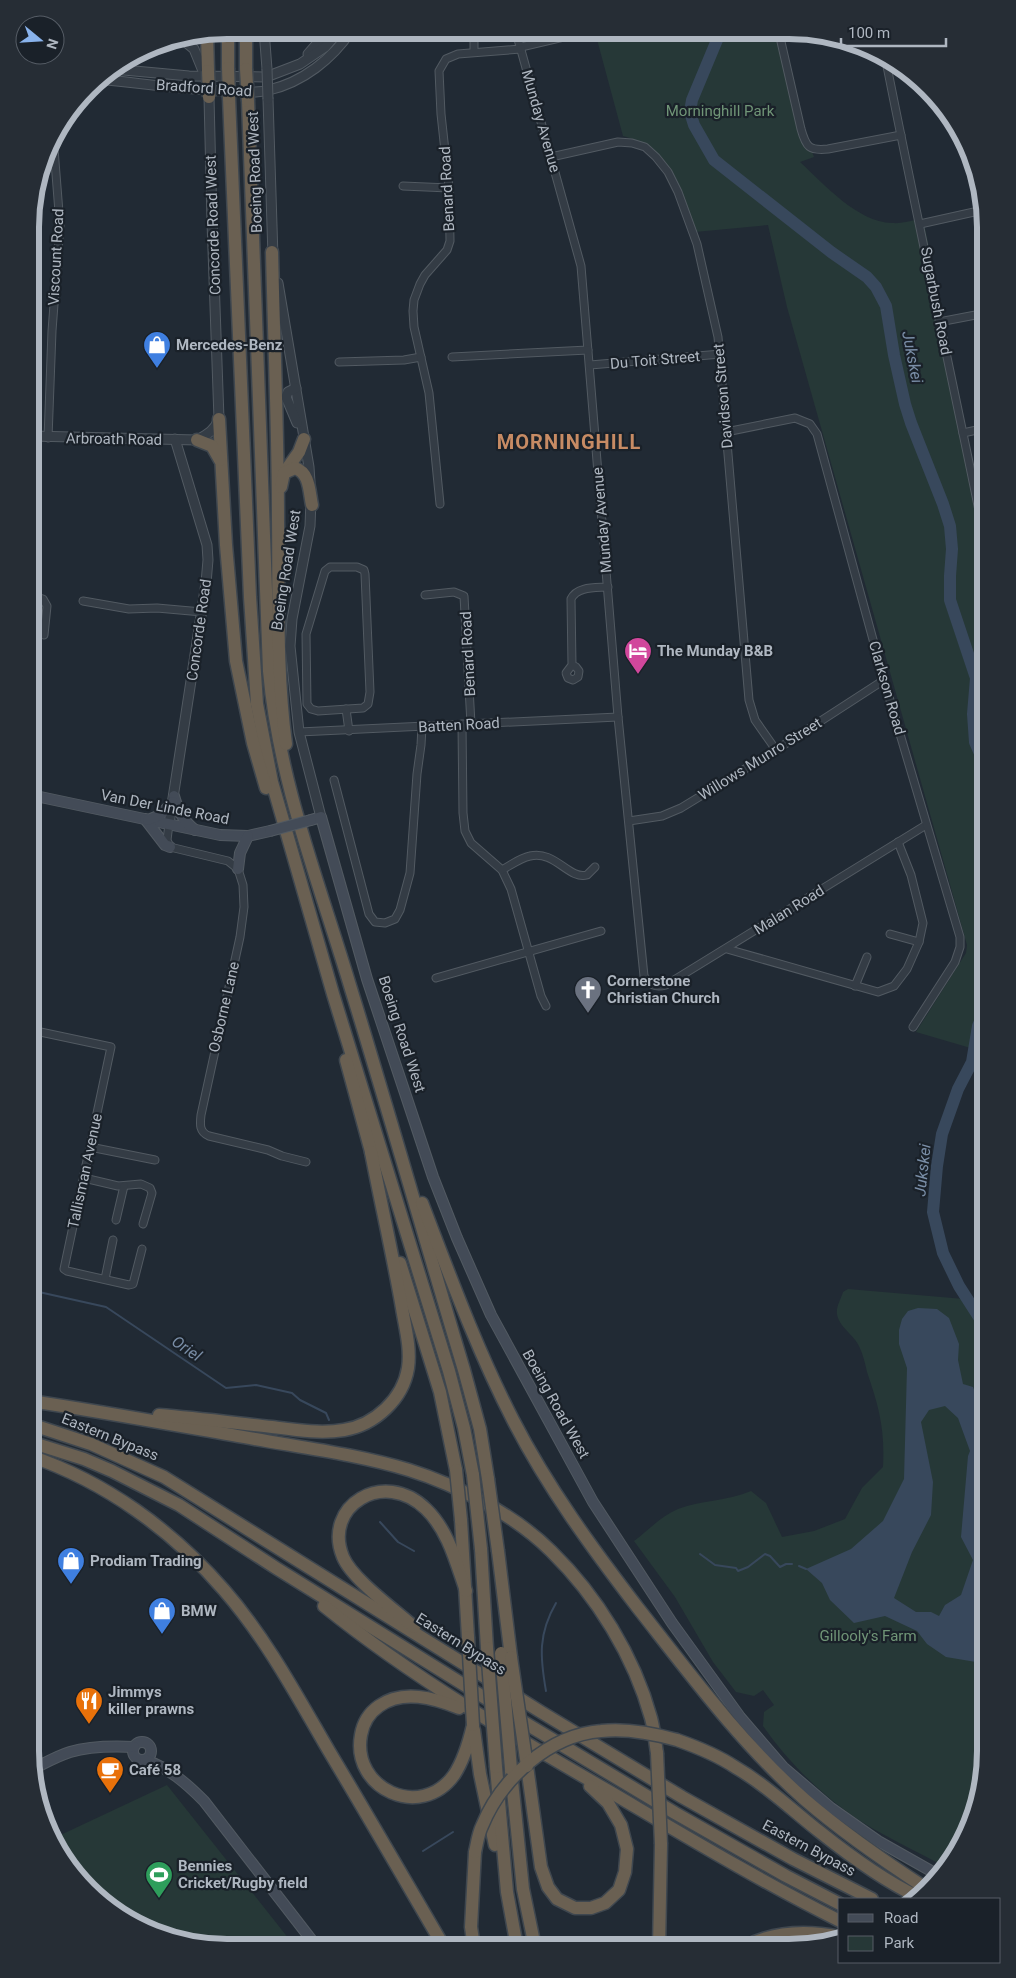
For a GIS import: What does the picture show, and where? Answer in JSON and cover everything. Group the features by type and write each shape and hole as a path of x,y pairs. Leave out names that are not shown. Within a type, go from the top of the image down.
{"highway":[{"path":"228,39 250,597 257,704 272,782 333,994 449,1370 464,1428 473,1475 481,1549 496,1767 507,1892"},
{"path":"246,39 269,671 276,732 285,776 351,988 480,1429 498,1550 506,1655 511,1769 523,1889 533,1939"},
{"path":"207,40 205,71 209,97"},
{"path":"272,252 280,673 285,737 302,834"},
{"path":"220,419 228,579 236,661 253,743 276,821 314,928"},
{"path":"278,519 284,474 299,452 304,439"},
{"path":"197,440 208,443 216,449 224,478"},
{"path":"284,474 294,468 304,473 312,505"},
{"path":"333,994 348,1066 396,1246 440,1392 456,1470 466,1591 473,1743 507,1892 516,1939"},
{"path":"389,1116 479,1350 535,1460 572,1520 724,1718 804,1799 841,1828 921,1885"},
{"path":"67,1406 306,1431 344,1430 358,1426 378,1416 397,1395 404,1381 409,1357 398,1288 371,1152"},
{"path":"39,1402 369,1459 392,1465 437,1480 516,1522 551,1550 596,1604 620,1644 641,1690 651,1718 657,1753 661,1844 659,1939"},
{"name":"Eastern Bypass","path":"39,1427 91,1444 164,1477 439,1649 682,1797 793,1859 870,1898"},
{"name":"Eastern Bypass","path":"39,1445 84,1459 179,1505 533,1729 674,1813 838,1903"},
{"path":"39,1460 76,1475 122,1500 142,1514 189,1553 225,1590 270,1651 439,1939"},
{"path":"439,1649 373,1591 347,1565 343,1558 339,1538 343,1519 349,1510 373,1492 386,1490 404,1494 419,1502 437,1522 446,1538 466,1591"},
{"path":"276,1568 396,1661 515,1736 696,1842 838,1920"},
{"path":"506,1655 527,1766 541,1867 548,1886 557,1899 575,1908 591,1908 605,1903 619,1890 625,1872 627,1849 621,1825 608,1803 589,1785 531,1746"},
{"path":"473,1743 446,1784 428,1795 416,1798 396,1795 381,1787 367,1771 360,1754 362,1730 367,1719 380,1705 401,1697 416,1696 434,1699 458,1707 515,1736"},
{"path":"472,1939 470,1927 475,1852 481,1828 490,1808 512,1778 534,1759 560,1744 585,1733 602,1731 641,1732 677,1740 714,1755 736,1767 877,1874 912,1894"},
{"path":"764,1939 792,1932 816,1932 830,1935"}],"main road":[{"name":"Van Der Linde Road","path":"39,797 196,831 232,836 248,836 322,817"},
{"path":"170,847 165,844 146,819 160,815 173,799 179,812 196,831"},
{"name":"Boeing Road West","path":"322,817 368,979 433,1177 457,1238 490,1315 593,1502 672,1623 740,1717 783,1767 831,1808 878,1840 933,1872"},
{"path":"238,869 240,853 248,836"},
{"path":"138,1755 137,1743 143,1742 148,1744 151,1750 176,1771 204,1800 308,1939"},
{"path":"39,1766 68,1753 92,1748 110,1747 138,1755 159,1764 186,1783"},
{"path":"138,1755 151,1755 151,1750"}],"street":[{"name":"Boeing Road West","path":"264,39 272,252 309,467 312,505 307,548 290,637 299,732 322,817"},
{"path":"300,64 321,39"},
{"name":"Bradford Road","path":"122,70 189,76 255,78 276,74 300,64 325,47 332,39"},
{"name":"Bradford Road","path":"108,81 191,90 251,93 269,90 292,82 316,68 337,50 345,39"},
{"path":"474,39 474,52"},
{"name":"Munday Avenue","path":"518,39 581,266 618,717 644,976 650,984"},
{"name":"Benard Road","path":"440,504 431,407 414,327 414,300 425,275 447,250 449,244 448,188 439,71 444,62 451,56 521,48 557,39"},
{"path":"780,39 801,129 807,146 818,150 901,135"},
{"path":"187,43 194,49 205,71"},
{"name":"Sugarbush Road","path":"887,66 977,501"},
{"name":"Concorde Road West","path":"209,97 220,419"},
{"name":"Davidson Street","path":"551,157 622,141 641,146 656,157 668,172 678,192 697,244 716,324 721,354 747,691 755,720 776,750"},
{"name":"Viscount Road","path":"48,438 52,331 60,225 54,152"},
{"path":"403,186 448,188"},
{"path":"920,224 977,211"},
{"path":"939,322 977,315"},
{"path":"452,357 588,350"},
{"name":"Du Toit Street","path":"590,366 721,354"},
{"path":"338,362 396,360 402,356 421,355"},
{"name":"Clarkson Road","path":"726,432 795,418 805,421 814,428 817,434 884,680 958,928 960,948 955,962 913,1027"},
{"path":"197,440 210,433 220,419"},
{"path":"963,433 977,430"},
{"name":"Arbroath Road","path":"39,437 197,440"},
{"name":"Concorde Road","path":"169,824 202,612 208,560 207,545 175,439"},
{"path":"334,567 361,568 365,574 370,699 363,708 346,709 314,710 308,708 306,697 305,644 309,620 325,571 334,567"},
{"path":"572,665 572,595 580,590 608,587"},
{"name":"Benard Road","path":"425,595 454,592 464,596 471,724"},
{"path":"39,598 43,599 47,606 44,635"},
{"path":"83,601 129,609 167,609 202,612"},
{"name":"Willows Munro Street","path":"629,821 662,816 674,811 776,750 884,680"},
{"path":"346,709 349,731"},
{"name":"Batten Road","path":"299,732 618,717"},
{"path":"462,724 465,831 471,843 502,870 514,896 541,996 546,1006"},
{"path":"334,780 370,914 375,922 390,922 395,919 400,910 411,866 422,727"},
{"path":"169,824 167,840 170,847 222,858 238,869"},
{"name":"Malan Road","path":"650,984 658,987 666,985 926,825"},
{"path":"727,949 878,992 894,986 907,969 919,942 923,923 911,875 898,842"},
{"path":"502,870 521,859 538,855 550,858 578,875 587,875 595,867"},
{"name":"Osborne Lane","path":"238,869 243,885 243,917 200,1127 204,1134 268,1150 282,1156 306,1162"},
{"path":"436,978 601,931"},
{"path":"890,934 919,942"},
{"path":"855,986 867,957"},
{"name":"Tallisman Avenue","path":"39,1032 111,1047 64,1269 128,1285 133,1284 136,1279 142,1249"},
{"path":"90,1147 156,1160"},
{"path":"84,1178 124,1186 141,1184 150,1188 152,1192 143,1224"},
{"path":"116,1220 124,1186"},
{"path":"105,1279 113,1240"}],"green space":[{"name":"Morninghill Park","path":"597,39 782,39 803,127 814,157 800,162 830,191 866,216 879,221 896,223 923,218 977,486 977,1032 974,1049 916,1032 966,953 967,945 787,307 768,225 695,232 678,188 661,161 638,142 623,136"},
{"name":"Gillooly's Farm","path":"848,1289 964,1299 977,1322 977,1764 974,1788 963,1823 958,1835 940,1864 862,1822 834,1802 795,1766 763,1726 764,1712 774,1705 763,1690 754,1696 736,1692 713,1662 675,1597 634,1541 661,1519 678,1509 733,1497 751,1491 766,1503 782,1537 814,1531 845,1519 862,1488 883,1467 883,1441 875,1396 863,1355 857,1342 838,1319 838,1305 843,1292"},
{"path":"167,1785 289,1939 202,1938 178,1933 143,1920 122,1908 103,1893 70,1856 59,1836"}],"water":[{"path":"918,1308 937,1309 949,1318 959,1344 958,1360 963,1384 973,1387 977,1397 977,1662 946,1657 927,1644 917,1631 885,1616 854,1623 830,1600 822,1583 806,1569 851,1549 883,1521 904,1479 907,1368 899,1344 899,1330 902,1319 908,1311","holes":["945,1406 958,1418 970,1451 961,1537 973,1560 961,1595 945,1605 939,1616 931,1612 916,1612 894,1598 912,1552 931,1515 933,1482 921,1422 929,1410"]}],"waterway":[{"name":"Jukskei","path":"718,39 692,100 690,112 694,125 714,160 831,252 867,277 876,287 886,306 905,404 950,526 952,549 950,600 976,678 973,714 977,747"},
{"name":"Jukskei","path":"977,1032 972,1062 958,1089 942,1134 933,1212 943,1253 959,1286 977,1314"},
{"name":"Oriel","path":"39,1292 106,1307 226,1388 256,1385 292,1393 300,1400 326,1413 329,1420"},
{"path":"380,1522 398,1542 414,1551"},
{"path":"700,1554 715,1565 736,1568 738,1571 748,1567 765,1554 770,1556 780,1567 792,1564"},
{"path":"799,1566 806,1569"},
{"path":"546,1691 542,1667 543,1636 550,1614 556,1603"},
{"path":"423,1851 453,1832"}],"place":[{"name":"Mercedes-Benz","path":"157,369"},
{"name":"The Munday B&B","path":"638,675"},
{"name":"Cornerstone Christian Church","path":"588,1014"},
{"name":"Prodiam Trading","path":"71,1585"},
{"name":"BMW","path":"162,1635"},
{"name":"Jimmys killer prawns","path":"89,1725"},
{"name":"Café 58","path":"110,1794"},
{"name":"Bennies Cricket/Rugby field","path":"159,1899"}],"district":[{"name":"MORNINGHILL","path":"569,442"}]}
